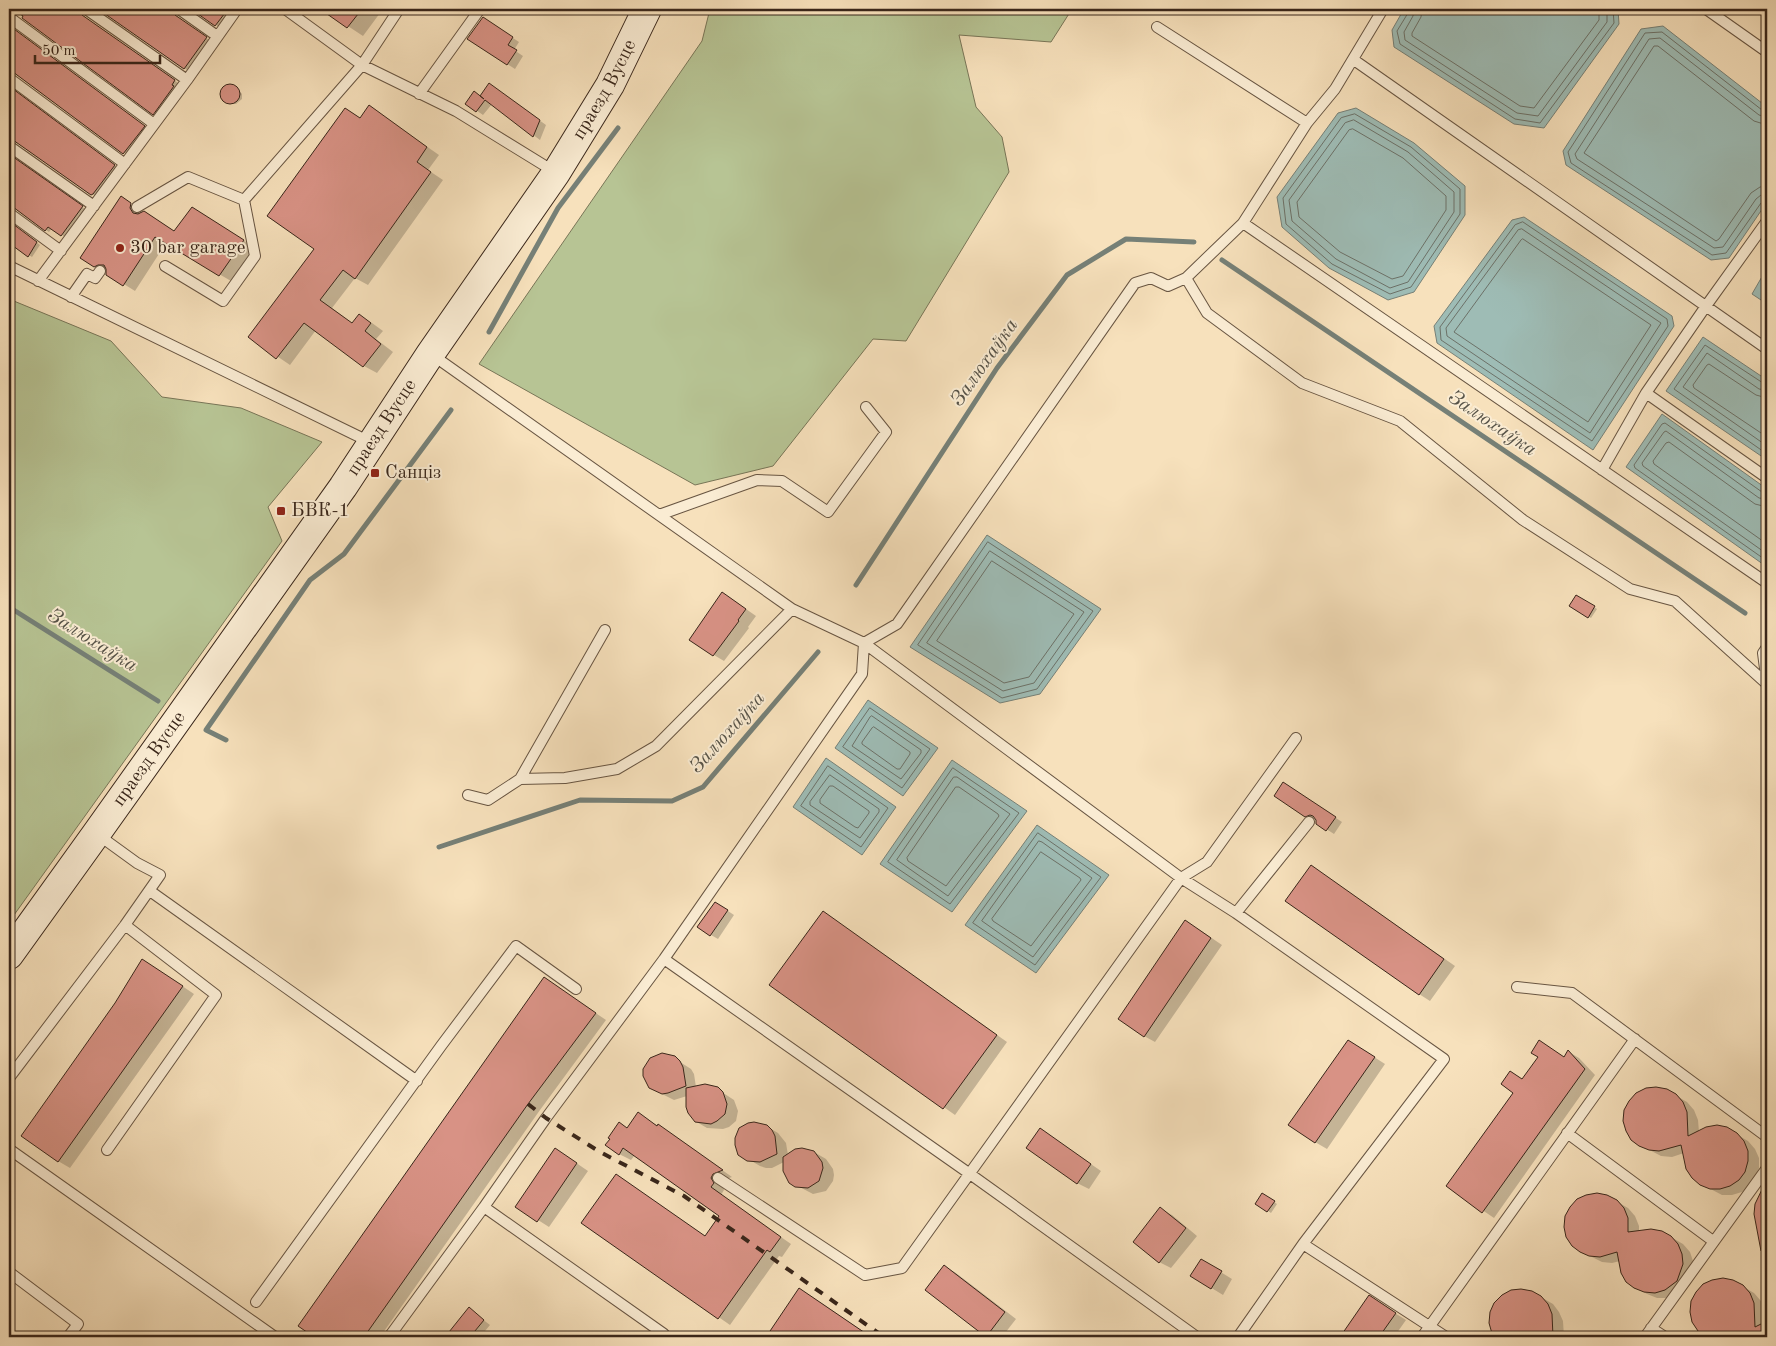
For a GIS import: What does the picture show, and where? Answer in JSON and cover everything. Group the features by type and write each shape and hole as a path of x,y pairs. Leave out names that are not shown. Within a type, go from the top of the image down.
{"street":[{"name":"праезд Вусце","path":"9,955 373,444 431,353 556,173 610,85 647,9"}],"lane":[{"path":"86,9 187,80"},
{"path":"179,9 218,36"},
{"path":"38,281 187,80 237,9"},
{"path":"285,9 362,65 456,111 556,173"},
{"path":"244,200 362,65 400,9"},
{"path":"419,94 480,9"},
{"path":"864,643 897,624 1135,283 1151,278 1168,286 1186,278 1243,223 1307,123 1335,89 1354,60 1383,9"},
{"path":"1706,9 1767,52"},
{"path":"9,17 154,124"},
{"path":"1157,27 1307,123"},
{"path":"1354,60 1767,349"},
{"path":"9,78 125,164"},
{"path":"9,146 94,206"},
{"path":"137,207 188,177 244,200"},
{"path":"165,266 223,302 255,256 244,200"},
{"path":"9,213 61,251"},
{"path":"1602,470 1646,393 1767,221"},
{"path":"1243,223 1767,583"},
{"path":"9,266 373,444"},
{"path":"71,297 87,274 95,278 100,271"},
{"path":"1186,278 1207,313 1302,384 1400,420 1523,520 1630,589 1675,601 1767,684"},
{"path":"431,353 792,609 864,643 1181,878 1236,913 1444,1059 1303,1244 1238,1337"},
{"path":"1646,393 1767,478"},
{"path":"659,515 757,480 782,481 828,512 886,432 866,407"},
{"path":"520,779 565,778 617,769 656,746 792,609"},
{"path":"468,795 488,800 520,779 605,630"},
{"path":"389,1337 546,1118 664,959 862,674 864,643"},
{"path":"1767,647 1763,653 1767,684"},
{"path":"718,1178 865,1275 902,1268 1181,878 1207,862 1296,738"},
{"path":"1236,913 1309,822"},
{"path":"9,1078 126,925 160,876 137,863 96,834"},
{"path":"150,891 417,1081"},
{"path":"107,1150 216,995 126,925"},
{"path":"256,1302 516,946 576,989"},
{"path":"664,959 970,1174 1197,1337"},
{"path":"1517,986 1572,993 1767,1137"},
{"path":"1422,1337 1635,1039"},
{"path":"1567,1133 1713,1241"},
{"path":"9,1149 275,1337"},
{"path":"1645,1337 1767,1168"},
{"path":"484,1207 664,1334 664,1337"},
{"path":"1303,1244 1446,1337"},
{"path":"9,1272 78,1324 68,1337"},
{"path":"1651,1328 1665,1337"}],"green space":[{"path":"710,9 1072,9 1051,42 959,35 976,107 1002,137 1009,172 906,341 873,339 773,466 695,485 479,364 702,41"},
{"path":"9,299 111,341 162,397 241,408 322,442 268,507 282,541 9,922"}],"water":[{"path":"1404,9 1618,9 1619,24 1544,128 1514,124 1394,47 1392,30"},
{"path":"1663,26 1767,107 1767,202 1729,258 1711,260 1566,165 1563,151 1641,29"},
{"path":"1356,108 1414,143 1465,186 1465,215 1414,292 1388,300 1329,268 1282,227 1277,197 1338,113"},
{"path":"1524,217 1672,316 1674,326 1593,450 1437,343 1434,326 1512,220"},
{"path":"1767,268 1767,304 1752,294"},
{"path":"1703,337 1767,380 1767,460 1666,391"},
{"path":"1662,414 1767,489 1767,567 1626,467"},
{"path":"987,535 1101,609 1040,694 1000,703 910,647"},
{"path":"868,700 938,748 903,796 835,748"},
{"path":"826,758 896,807 862,855 793,807"},
{"path":"952,760 1027,811 952,912 880,864"},
{"path":"1037,825 1109,875 1036,973 965,925"}],"building":[{"path":"13,9 79,9 82,15 175,80 172,85 174,86 153,115 22,18 23,16"},
{"path":"98,9 172,9 175,15 207,37 184,69"},
{"path":"191,9 228,9 215,26"},
{"path":"320,9 362,9 347,28"},
{"path":"483,17 513,37 508,45 517,50 507,65 467,39"},
{"path":"14,29 145,126 123,154 13,72 9,71 9,36"},
{"path":"489,83 540,120 533,137 485,100 476,112 465,104 474,91 480,96"},
{"path":"230,84 237,87 240,94 237,101 230,104 223,101 220,94 223,87"},
{"path":"9,86 115,165 93,194 91,195 9,139"},
{"path":"369,105 427,147 417,162 431,172 355,279 343,270 320,300 352,323 359,314 371,323 365,331 381,344 363,367 304,323 276,359 248,337 314,249 267,216 345,108 360,118"},
{"path":"9,154 83,206 61,236 48,227 45,231 9,206"},
{"path":"121,196 131,203 130,208 133,213 138,214 144,211 174,231 192,207 244,240 219,276 155,237 123,286 106,275 104,265 94,267 80,258"},
{"path":"9,221 37,242 28,257 9,243"},
{"path":"722,592 746,609 713,656 689,640"},
{"path":"1576,595 1595,606 1588,618 1569,606"},
{"path":"1283,782 1336,817 1326,831 1316,824 1313,816 1305,817 1274,796"},
{"path":"1311,865 1444,959 1419,995 1285,901"},
{"path":"715,902 728,910 710,936 697,927"},
{"path":"823,911 997,1035 943,1109 769,985"},
{"path":"1185,920 1211,938 1144,1037 1118,1019"},
{"path":"142,959 183,986 58,1162 21,1136 115,1003"},
{"path":"544,977 596,1013 528,1104 364,1337 314,1337 298,1326"},
{"path":"1348,1040 1375,1057 1315,1143 1288,1125"},
{"path":"1539,1040 1564,1057 1568,1050 1585,1069 1482,1213 1446,1186 1513,1093 1501,1084 1510,1071 1522,1079 1538,1057 1531,1053"},
{"path":"662,1053 675,1056 680,1061 683,1067 686,1086 662,1094 649,1088 643,1076 643,1069 650,1058"},
{"path":"705,1084 718,1087 723,1092 727,1104 725,1114 711,1124 695,1122 686,1107 686,1088"},
{"path":"1646,1088 1667,1089 1676,1094 1683,1102 1687,1112 1688,1136 1706,1127 1717,1125 1727,1127 1737,1133 1744,1141 1748,1151 1745,1172 1739,1180 1730,1186 1710,1189 1700,1185 1686,1169 1681,1145 1659,1151 1649,1150 1631,1140 1623,1121 1624,1110 1636,1093"},
{"path":"638,1112 723,1170 713,1174 711,1178 714,1183 711,1187 781,1237 770,1252 767,1250 718,1319 581,1223 616,1174 705,1236 719,1216 623,1148 619,1155 605,1145 619,1122 627,1128"},
{"path":"754,1122 767,1125 775,1136 777,1154 760,1162 747,1161 738,1155 735,1145 735,1138 739,1128"},
{"path":"1040,1128 1091,1164 1077,1184 1026,1148"},
{"path":"555,1148 577,1163 537,1222 515,1207"},
{"path":"802,1148 814,1151 822,1162 823,1168 819,1181 808,1188 795,1187 789,1183 783,1171 783,1157 795,1149"},
{"path":"1767,1179 1767,1250 1761,1251 1754,1214 1755,1204"},
{"path":"1262,1193 1275,1201 1267,1212 1255,1204"},
{"path":"1597,1193 1617,1200 1624,1208 1628,1218 1628,1232 1651,1229 1662,1231 1671,1236 1678,1244 1682,1254 1683,1264 1677,1281 1665,1290 1655,1293 1644,1292 1626,1282 1621,1273 1617,1252 1600,1257 1589,1256 1572,1246 1566,1237 1564,1227 1565,1216 1577,1199"},
{"path":"1160,1207 1186,1228 1159,1263 1133,1242"},
{"path":"1201,1259 1222,1271 1211,1289 1190,1276"},
{"path":"944,1265 1005,1312 986,1337 925,1290"},
{"path":"1723,1278 1743,1285 1750,1293 1754,1303 1755,1327 1767,1321 1767,1337 1705,1337 1698,1331 1692,1322 1690,1312 1691,1301 1703,1284"},
{"path":"799,1288 871,1337 766,1337"},
{"path":"1511,1290 1532,1291 1541,1296 1548,1304 1552,1314 1553,1337 1493,1337 1489,1323 1490,1312 1494,1303"},
{"path":"1369,1295 1396,1313 1379,1337 1340,1337"},
{"path":"469,1307 484,1320 470,1337 445,1337"}],"waterway":[{"path":"489,332 558,208 618,128"},
{"name":"Залюхаўка","path":"856,585 997,368 1067,275 1126,239 1194,242"},
{"name":"Залюхаўка","path":"1222,260 1745,613"},
{"path":"226,740 206,730 310,580 344,554 451,410"},
{"name":"Залюхаўка","path":"9,607 158,701"},
{"name":"Залюхаўка","path":"439,847 580,800 672,801 703,787 818,652"}],"railway":[{"path":"528,1104 546,1118 600,1152 684,1196 884,1337"}],"place":[{"name":"30 bar garage","path":"120,248"},
{"name":"Санціз","path":"375,473"},
{"name":"БВК-1","path":"281,511"}]}
